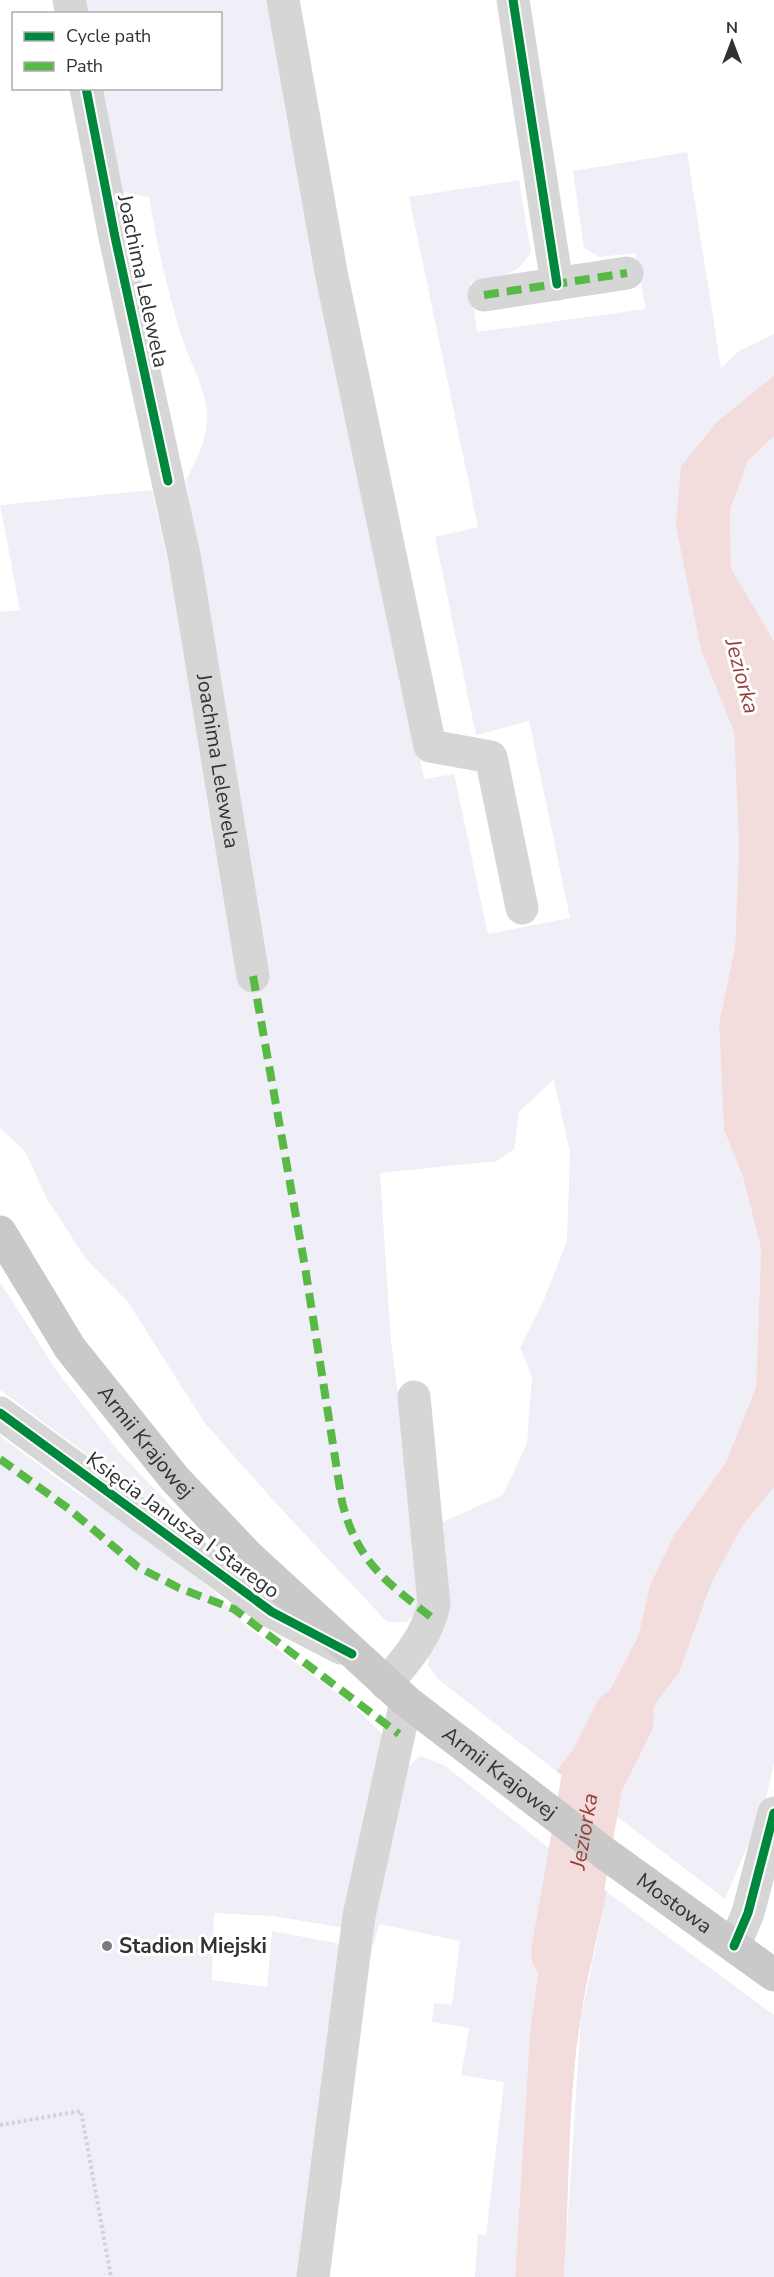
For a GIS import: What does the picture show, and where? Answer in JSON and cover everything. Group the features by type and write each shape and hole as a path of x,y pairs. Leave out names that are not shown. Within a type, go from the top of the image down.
{"main road":[{"name":"Armii Krajowej","path":"0,1232 70,1348 175,1479 249,1557 396,1693 603,1852"},
{"name":"Mostowa","path":"603,1852 774,1975"}],"street":[{"path":"283,0 331,272 430,746 491,757 522,908"},
{"path":"513,0 557,284"},
{"name":"Joachima Lelewela","path":"86,90 115,237 168,481 218,755 253,976"},
{"path":"483,295 627,273"},
{"path":"314,2277 359,1917 396,1693 424,1634 434,1604 414,1397"},
{"name":"Księcia Janusza I Starego","path":"0,1413 272,1612 352,1654"},
{"path":"734,1946 748,1913 774,1813"}],"path":[{"path":"0,2125 81,2111 111,2277"}],"shaded area":[{"path":"85,0 273,0 424,779 454,774 488,934 570,918 529,721 476,735 435,537 478,527 409,197 519,180 531,252 525,261 512,272 470,282 477,332 646,309 635,253 599,257 584,248 573,171 687,152 721,368 739,351 774,334 774,375 717,422 690,595 701,650 734,731 739,847 735,946 719,1024 724,1130 743,1177 761,1249 756,1387 725,1464 674,1535 650,1585 638,1635 587,1733 556,1771 438,1679 428,1666 430,1648 450,1607 443,1522 503,1495 527,1443 532,1377 520,1348 543,1302 567,1241 570,1153 554,1079 519,1112 514,1149 497,1161 380,1173 391,1342 418,1538 420,1602 417,1612 407,1622 387,1622 272,1499 204,1422 128,1302 86,1259 47,1199 25,1151 0,1128 0,612 20,610 0,505 152,490 195,683 248,991 265,989 186,480 203,441 207,424 206,406 172,305 149,197 122,192 102,90 222,90 222,12 87,12"},
{"path":"774,436 774,641 731,568 730,510 748,461"},
{"path":"0,1282 56,1370 120,1453 191,1527 188,1529 0,1390"},
{"name":"Stadion Miejski","path":"0,1436 73,1490 136,1529 180,1564 213,1591 246,1626 352,1704 382,1734 388,1748 351,1929 273,1916 214,1913 212,1980 267,1987 272,1931 346,1945 299,2277 0,2277"},
{"path":"774,1487 774,1763 764,1807 725,1899 611,1812 630,1753 659,1699 679,1673 712,1582 743,1525"},
{"path":"420,1756 444,1765 555,1853 530,2031 515,2277 475,2277 478,2234 486,2235 504,2082 461,2075 469,2028 432,2022 434,2003 452,2005 460,1941 379,1924 374,1944 366,1942 404,1770"},
{"path":"607,1892 774,2015 774,2277 564,2277 581,2017"}],"water":[{"path":"774,375 774,436 748,461 730,510 731,568 774,641 774,1487 743,1525 712,1582 679,1673 659,1699 630,1753 611,1812 556,1771 587,1733 638,1636 650,1585 674,1535 725,1464 756,1387 761,1249 743,1177 724,1130 719,1024 735,946 739,847 734,732 701,650 676,526 681,466 717,422"},
{"path":"555,1853 607,1892 586,1986 576,2049 564,2277 515,2277 530,2031"}],"waterway":[{"name":"Jeziorka","path":"562,1953 592,1781 623,1719"}],"marked path":[{"path":"484,295 627,273"},
{"path":"253,976 305,1267 342,1502 356,1540 375,1568 431,1617"},
{"path":"0,1459 69,1509 138,1567 179,1588 234,1609 399,1734"}],"cycle path":[{"path":"513,0 557,284"},
{"path":"86,90 115,237 168,481"},
{"path":"0,1413 272,1612 352,1654"},
{"path":"734,1946 748,1913 774,1813"}],"place":[{"name":"Stadion Miejski","path":"107,1946"}]}
